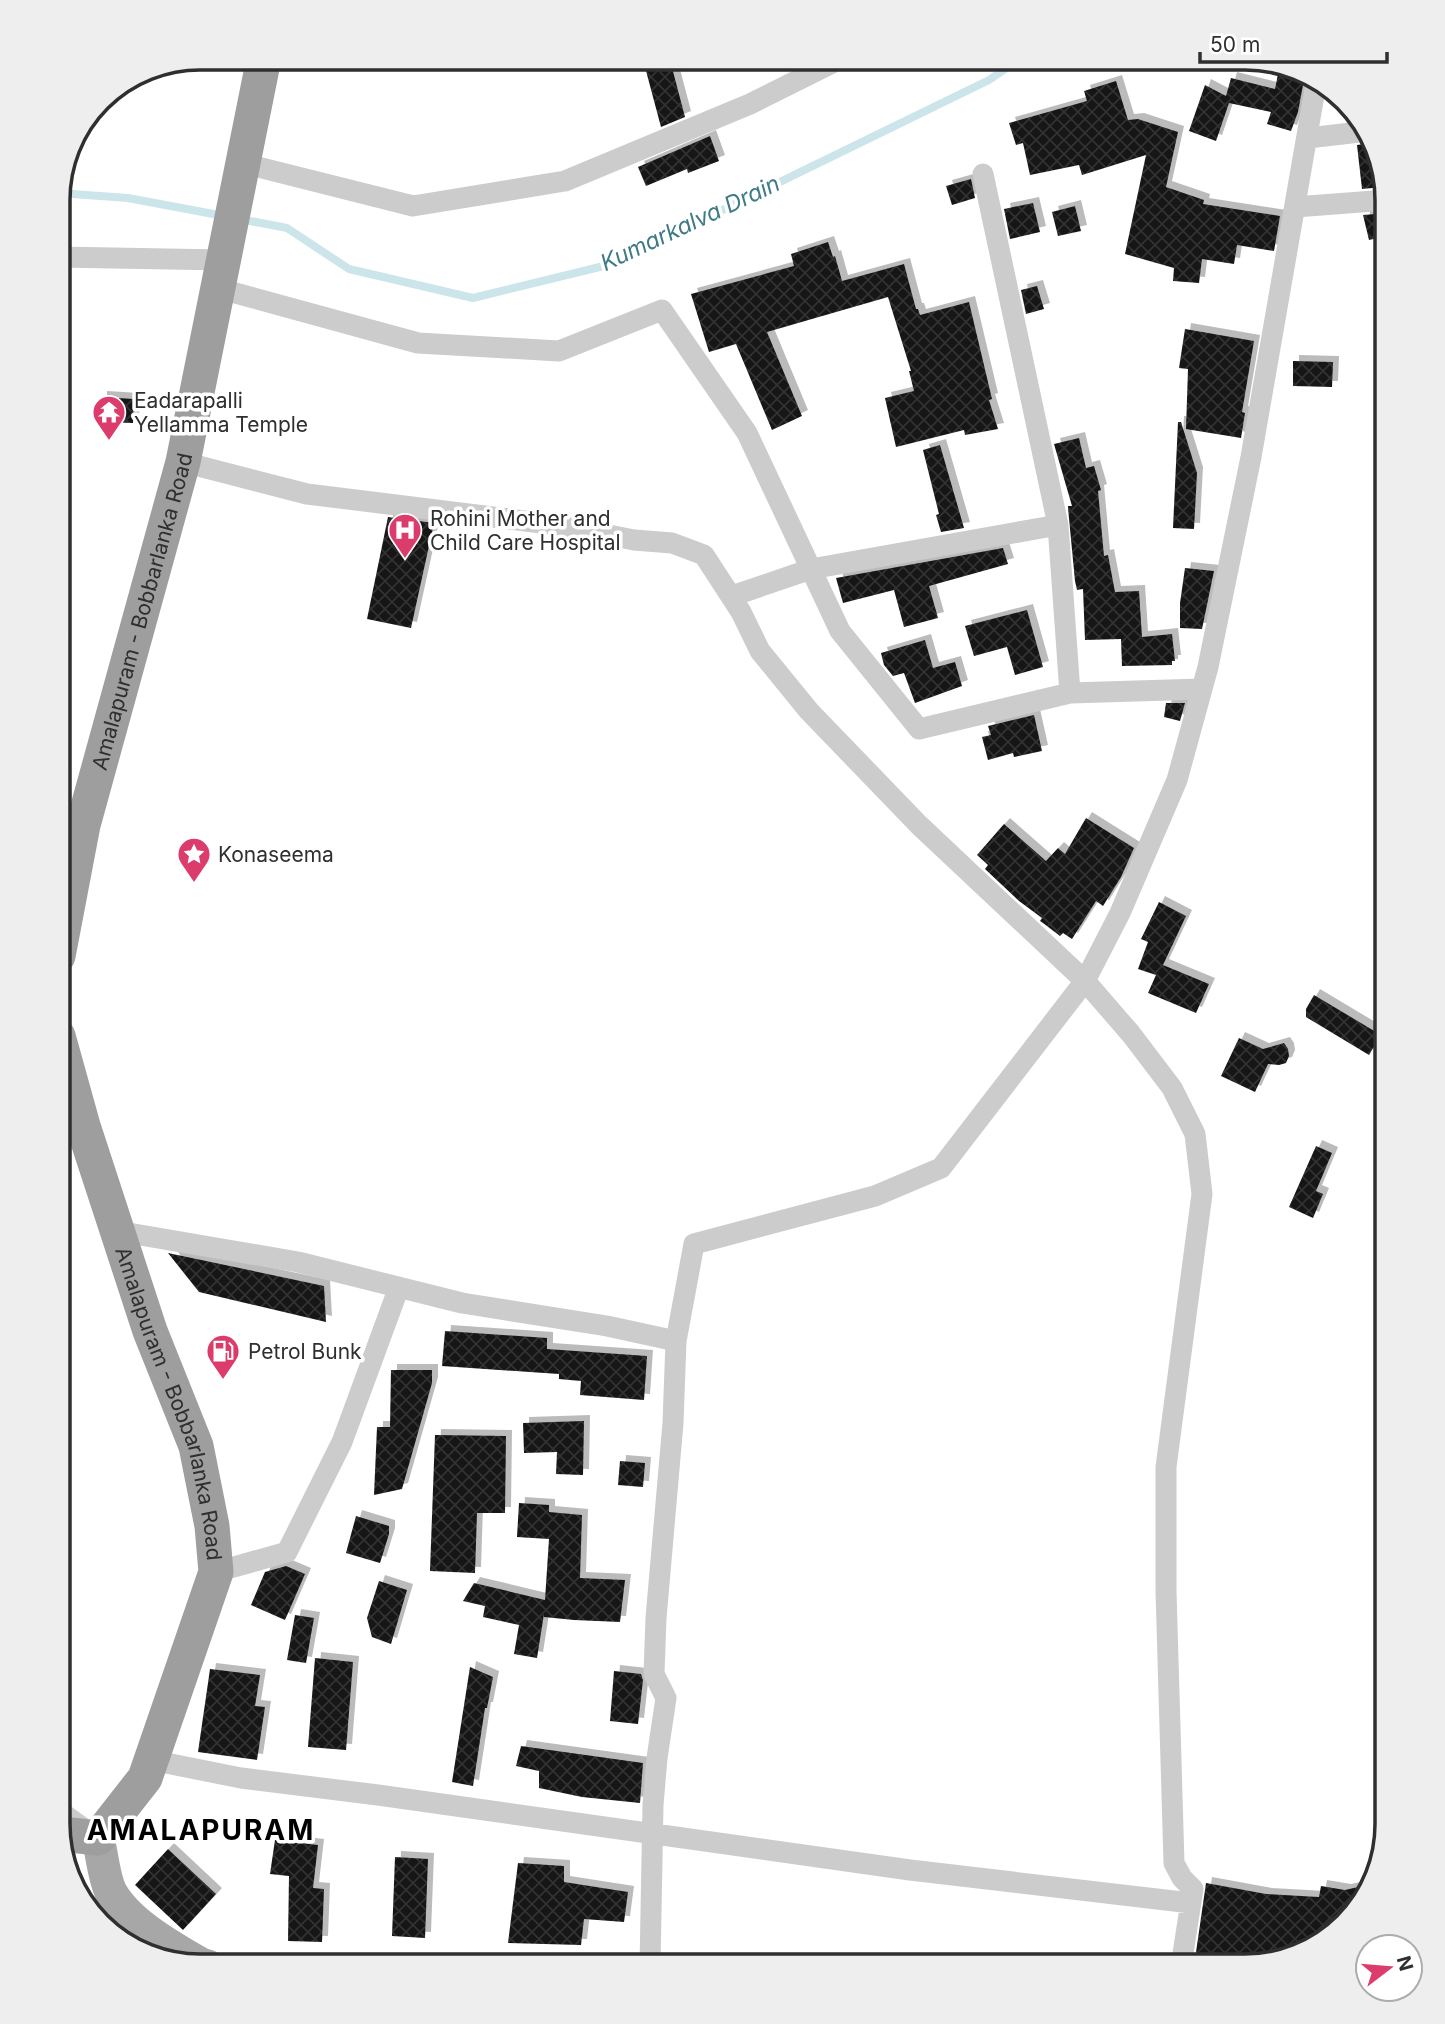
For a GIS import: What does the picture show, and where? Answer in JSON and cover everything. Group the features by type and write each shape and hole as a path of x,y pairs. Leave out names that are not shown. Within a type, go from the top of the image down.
{"highway":[{"name":"Amalapuram - Bobbarlanka Road","path":"70,852 83,825 183,462 261,70"},
{"name":"Amalapuram - Bobbarlanka Road","path":"70,1079 150,1331 196,1446 212,1526 216,1572 145,1777 98,1839"},
{"path":"71,1835 98,1839"}],"main road":[{"path":"98,1839 120,1921 152,1934 185,1953"}],"street":[{"path":"242,163 413,206 565,181 750,104 818,70"},
{"path":"650,1954 652,1833 657,1758 666,1698 654,1674 662,1526 673,1423 676,1340 694,1244 875,1196 941,1168 1085,981 1120,913 1177,780 1202,689 1251,457 1315,91"},
{"path":"1308,138 1356,132"},
{"path":"983,174 1058,525 1070,693"},
{"path":"1295,207 1375,201"},
{"path":"70,256 225,246 418,343 559,351 662,310 747,433 840,631 919,729 1070,693 1202,689"},
{"path":"183,462 307,494 558,524 634,540 671,543 704,555 732,596 760,651 809,711 919,825 1085,981 1131,1034 1171,1088 1195,1134 1202,1194 1166,1467 1172,1837 1174,1863 1193,1889 1183,1954"},
{"path":"732,596 811,569 1058,525"},
{"path":"117,1231 298,1262 462,1303 676,1340"},
{"path":"216,1572 288,1552 342,1442 399,1287"},
{"path":"151,1760 241,1778 910,1870 1191,1903"},
{"path":"70,1819 98,1839"}],"building":[{"path":"646,70 673,70 685,117 661,127"},
{"path":"1278,74 1303,84 1291,131 1267,124 1271,112 1229,103 1216,141 1189,131 1205,85 1226,96 1231,78 1275,89"},
{"path":"1116,81 1128,120 1138,119 1178,132 1166,187 1204,200 1203,204 1280,216 1274,251 1237,245 1234,264 1202,259 1199,283 1173,281 1174,268 1125,254 1146,155 1082,175 1079,165 1030,175 1023,143 1016,145 1009,123 1087,101 1084,91"},
{"path":"710,136 719,161 688,173 687,169 646,186 638,167"},
{"path":"1362,144 1365,151 1374,188 1362,189 1357,145"},
{"path":"971,179 975,198 952,205 946,186"},
{"path":"1033,203 1040,232 1010,239 1004,209"},
{"path":"1075,206 1081,231 1058,236 1052,212"},
{"path":"1375,214 1375,239 1369,240 1363,215"},
{"path":"828,242 842,281 904,264 920,315 969,302 992,399 989,400 998,429 965,435 964,430 896,447 885,398 914,391 911,371 888,297 767,332 802,416 772,430 736,344 709,352 691,294 794,266 791,254"},
{"path":"1037,286 1044,309 1026,314 1021,290"},
{"path":"1185,329 1254,341 1242,412 1245,413 1241,438 1186,429 1188,369 1179,368"},
{"path":"1293,361 1333,362 1332,387 1293,386"},
{"path":"101,397 134,399 133,423 100,422"},
{"path":"1178,422 1181,422 1197,473 1194,529 1173,528"},
{"path":"1079,438 1086,468 1094,466 1101,490 1098,491 1104,556 1108,555 1115,592 1139,591 1142,637 1172,634 1175,661 1172,661 1172,665 1122,666 1121,639 1085,640 1083,589 1077,590 1075,581 1068,508 1072,506 1054,444"},
{"path":"940,445 964,528 941,532 923,450"},
{"path":"388,517 434,523 411,628 367,619"},
{"path":"1003,548 1008,564 929,586 938,618 904,627 894,590 843,603 836,578"},
{"path":"1185,568 1214,571 1202,629 1180,628"},
{"path":"1027,610 1043,667 1015,675 1007,647 974,656 965,626"},
{"path":"925,640 933,668 955,662 962,686 915,703 904,673 893,676 884,665 881,653"},
{"path":"1166,703 1185,703 1180,721 1164,717"},
{"path":"1034,715 1042,751 1014,757 1013,753 988,760 982,737 991,735 988,726"},
{"path":"1086,818 1134,848 1121,877 1103,906 1096,901 1072,939 1063,933 1060,936 1040,921 1042,918 1019,901 985,869 988,865 977,855 1004,824 1046,861 1058,848 1065,854"},
{"path":"1159,902 1186,916 1163,965 1209,984 1196,1013 1148,993 1156,975 1138,969 1148,942 1141,939"},
{"path":"1314,995 1375,1031 1375,1045 1369,1055 1306,1017 1306,1009"},
{"path":"1239,1038 1263,1049 1284,1043 1288,1049 1286,1063 1268,1064 1255,1092 1221,1076"},
{"path":"1316,1146 1332,1153 1316,1191 1323,1194 1313,1218 1289,1207"},
{"path":"168,1253 324,1286 326,1322 199,1292"},
{"path":"445,1331 547,1338 547,1349 647,1356 644,1400 580,1395 581,1381 559,1379 559,1374 442,1366"},
{"path":"391,1370 432,1370 432,1383 402,1489 374,1495 377,1427 390,1427"},
{"path":"584,1421 583,1475 556,1474 557,1452 524,1453 523,1423"},
{"path":"435,1435 506,1436 505,1513 477,1513 475,1573 430,1571"},
{"path":"620,1461 645,1463 643,1487 618,1485"},
{"path":"519,1503 549,1505 549,1512 582,1515 580,1578 625,1580 620,1622 544,1617 544,1614 537,1658 514,1654 519,1625 483,1617 485,1606 463,1601 474,1583 545,1600 549,1539 517,1537"},
{"path":"356,1516 389,1526 380,1563 346,1553"},
{"path":"286,1566 305,1574 285,1620 251,1605 265,1572"},
{"path":"379,1581 407,1590 391,1644 372,1637 367,1618"},
{"path":"295,1615 314,1618 306,1663 287,1660"},
{"path":"315,1658 353,1662 346,1750 308,1747"},
{"path":"470,1667 493,1677 485,1708 473,1786 452,1782"},
{"path":"210,1669 260,1675 255,1706 265,1707 257,1760 198,1752"},
{"path":"614,1671 641,1674 643,1680 638,1724 610,1721"},
{"path":"521,1746 643,1763 640,1803 582,1797 539,1788 539,1771 516,1766"},
{"path":"275,1840 318,1845 313,1888 324,1889 322,1942 288,1941 289,1876 270,1874"},
{"path":"168,1849 216,1894 183,1930 135,1885"},
{"path":"395,1857 428,1859 425,1938 392,1936"},
{"path":"518,1863 564,1866 564,1882 628,1892 624,1922 584,1919 581,1945 508,1943"},
{"path":"1206,1883 1266,1894 1319,1897 1321,1886 1345,1890 1359,1887 1337,1916 1310,1937 1294,1944 1262,1953 1196,1954"}],"waterway":[{"name":"Kumarkalva Drain","path":"240,219 287,228 349,269 473,298 612,264 989,80 1004,70"},
{"name":"Kumarkalva Drain","path":"70,194 128,198 224,216"}],"place":[{"name":"Eadarapalli Yellamma Temple","path":"109,442"},
{"name":"Rohini Mother and Child Care Hospital","path":"405,560"},
{"name":"Konaseema","path":"194,884"},
{"name":"Petrol Bunk","path":"223,1381"}],"district":[{"name":"AMALAPURAM","path":"201,1830"}]}
